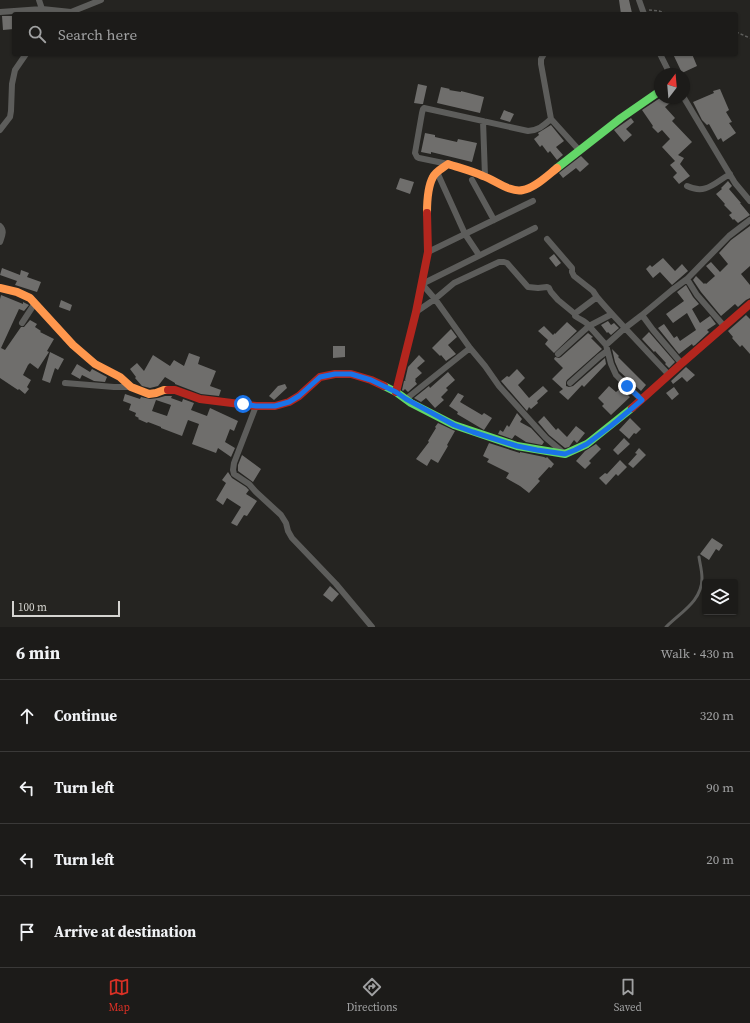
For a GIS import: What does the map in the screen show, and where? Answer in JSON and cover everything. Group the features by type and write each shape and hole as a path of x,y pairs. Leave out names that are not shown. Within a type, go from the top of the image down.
{"street":[{"path":"39,0 42,9"},
{"path":"72,12 101,0"},
{"path":"639,0 643,12"},
{"path":"0,12 42,9 63,12"},
{"path":"0,130 10,117 12,111 12,84 15,70 25,56"},
{"path":"542,56 541,58 551,119 579,150"},
{"path":"661,56 667,68"},
{"path":"551,119 535,131 528,131 426,108 423,109 415,153 419,158 448,164 486,176 507,188 517,191 525,190 533,186 621,118 654,95"},
{"path":"688,104 735,183 750,201"},
{"path":"483,121 486,176"},
{"path":"396,392 416,312 428,252 427,206 430,187 437,172 448,164"},
{"path":"437,172 465,234 479,255"},
{"path":"687,186 696,189 709,188 730,174"},
{"path":"472,180 494,220"},
{"path":"428,252 533,201"},
{"path":"570,383 599,357 625,328 687,279 729,236 750,220"},
{"path":"0,226 3,232 0,242"},
{"path":"422,284 535,228"},
{"path":"547,239 572,268 574,276 593,291 612,314 669,375"},
{"path":"416,312 454,283 495,264 504,262 507,263 528,286 549,288 558,300 575,314 578,319 586,322 590,326 606,348 616,375 642,400"},
{"path":"687,279 697,295 724,326"},
{"path":"422,284 435,299 499,386 534,426 565,454"},
{"path":"0,288 17,292 30,298 73,345 95,364 120,377 131,387 149,394 164,390 175,390 200,399 256,406 275,406 289,402 299,396 320,377 335,374 351,374 371,380 396,392 454,425 517,446 565,454 587,444 612,425 750,304"},
{"path":"575,314 597,297"},
{"path":"22,323 35,303"},
{"path":"558,354 590,326 612,314"},
{"path":"642,315 682,364"},
{"path":"406,399 470,348"},
{"path":"65,383 131,387"},
{"path":"256,406 234,464 234,474 249,484 281,515 292,538 336,584 372,627"}],"lane":[{"path":"666,627 695,600 700,592 702,579 699,556"}],"path":[{"path":"643,12 663,12"},
{"path":"738,33 750,38"}],"building":[{"path":"619,0 629,0 632,12 621,12"},
{"path":"2,16 12,16 12,29 3,30"},
{"path":"674,56 693,56 697,66 690,69 690,68 680,68"},
{"path":"418,84 427,86 423,104 414,103"},
{"path":"441,87 484,97 480,113 437,103"},
{"path":"720,89 729,110 726,112 732,122 729,123 736,133 723,142 721,138 718,140 709,124 707,125 702,120 693,102 714,93 713,91"},
{"path":"654,102 654,104 669,104 665,107 675,118 672,121 692,142 678,155 684,158 680,164 690,176 679,184 673,177 677,173 670,165 675,161 662,147 670,139 662,130 658,133 652,127 653,126 642,110"},
{"path":"504,110 514,114 510,122 500,119"},
{"path":"631,118 634,122 626,129 632,135 624,142 614,130"},
{"path":"551,125 564,141 556,147 563,155 557,160 550,151 548,153 542,145 540,147 534,139 539,135 538,133"},
{"path":"425,133 457,142 458,139 477,143 472,162 431,152 431,154 421,152"},
{"path":"581,156 589,164 580,172 576,168 563,178 559,173"},
{"path":"400,178 414,182 410,194 396,189"},
{"path":"728,181 732,186 729,189 750,215 738,223 729,215 732,213 716,194"},
{"path":"750,226 750,266 741,274 750,285 750,298 738,307 735,304 721,316 693,280 696,276 704,284 706,284 715,276 706,266 711,262 720,272 728,264 719,253 731,240"},
{"path":"554,254 561,263 556,267 549,258"},
{"path":"663,258 675,271 682,264 688,271 672,285 660,272 653,278 646,269 650,265 652,267"},
{"path":"2,268 20,275 21,270 29,273 27,277 41,282 37,292 15,285 17,281 0,275"},
{"path":"686,285 699,304 692,309 700,323 710,316 716,324 707,330 709,332 695,345 693,346 692,344 679,354 658,328 664,324 674,338 677,336 680,341 696,330 687,313 673,323 666,314 684,301 677,292"},
{"path":"1,295 29,305 24,311 19,309 1,348 5,350 21,327 24,327 30,320 37,324 35,327 41,331 40,332 54,339 47,351 49,352 38,369 30,363 28,365 23,375 31,380 27,387 29,389 25,394 0,378"},
{"path":"61,300 72,305 70,311 59,307"},
{"path":"746,315 750,319 750,354 742,345 740,347 728,331"},
{"path":"608,321 611,325 614,323 619,328 611,335 608,332 607,333 601,325"},
{"path":"567,322 577,331 554,353 545,344 548,340 538,331 544,326 553,335"},
{"path":"451,329 457,337 448,345 456,354 446,361 432,348"},
{"path":"649,332 675,362 669,368 655,351 654,352 642,339"},
{"path":"588,333 602,349 567,380 566,386 573,386 605,358 606,364 584,387 582,385 568,400 559,392 563,389 552,379 563,368 554,359 555,357 561,357"},
{"path":"333,346 345,346 345,357 333,358"},
{"path":"612,349 646,385 641,391 619,371"},
{"path":"50,352 64,359 58,370 55,368 50,383 42,380"},
{"path":"189,353 200,357 198,364 216,371 210,386 221,390 219,396 201,394 175,384 165,377 158,386 150,388 142,386 130,369 137,363 144,371 153,355 170,366 174,360 184,366"},
{"path":"419,355 425,361 417,368 422,373 415,379 417,384 408,392 405,389 403,391 408,367"},
{"path":"77,364 90,372 92,369 107,377 105,382 94,381 82,375 80,379 71,374"},
{"path":"686,367 695,375 687,382 682,377 673,384 671,381"},
{"path":"517,369 525,378 518,385 529,398 543,386 548,391 537,401 538,403 531,409 529,407 527,411 501,381 507,376 509,377"},
{"path":"448,372 455,380 446,388 448,390 441,397 444,400 435,408 426,398 421,402 414,398 429,386 430,388"},
{"path":"285,384 287,388 274,400 269,396 278,386"},
{"path":"609,386 616,392 621,388 630,397 611,415 602,406 604,404 598,398"},
{"path":"674,387 679,394 672,400 666,393"},
{"path":"458,393 464,396 460,402 482,415 484,413 492,418 484,430 457,414 458,412 449,406"},
{"path":"125,394 140,399 141,397 150,399 172,396 171,398 182,402 183,399 194,403 191,410 207,416 210,408 238,421 234,431 230,429 225,442 235,448 231,457 218,448 216,453 192,444 199,424 188,420 182,436 138,419 139,418 135,416 136,413 129,410 131,404 123,401","holes":["156,400 171,405 167,416 152,411"]},
{"path":"517,413 522,419 520,422 531,428 544,442 542,445 526,442 515,435 512,439 498,434 500,430 503,432 507,425 509,427"},
{"path":"544,416 556,430 558,428 567,437 576,426 585,433 577,443 574,440 569,447 565,448 549,435 538,422"},
{"path":"630,418 641,429 636,434 634,433 629,439 619,430"},
{"path":"438,423 455,431 438,463 431,459 427,466 416,459 429,442 428,441"},
{"path":"624,438 630,444 618,455 613,450"},
{"path":"489,443 520,453 547,457 554,464 551,468 549,467 538,479 540,481 529,493 506,478 509,473 487,462 489,459 483,456"},
{"path":"596,444 601,449 589,461 591,463 585,469 576,461 585,451"},
{"path":"639,448 646,455 633,468 628,464 637,454 635,453"},
{"path":"242,455 261,469 253,482 238,471 238,465"},
{"path":"620,460 627,467 618,476 616,474 606,485 599,478 605,473 607,474"},
{"path":"228,472 232,478 249,490 246,494 257,501 247,516 244,515 237,526 231,523 241,507 227,498 223,505 216,500 226,483 222,480"},
{"path":"712,538 723,545 719,551 716,549 709,560 700,554"},
{"path":"330,586 339,594 332,602 323,595"}],"traffic: fast":[{"path":"557,168 621,118 654,95"},
{"path":"384,386 396,392 411,403 454,425 517,446 565,454 587,444 632,408"}],"traffic: slow":[{"path":"427,213 428,195 431,181 436,173 448,164 488,178 513,190 528,189 557,168"},
{"path":"0,288 17,292 30,298 73,345 95,364 120,377 131,387 149,394 168,390"}],"traffic: jam":[{"path":"396,392 416,312 428,252 427,213"},
{"path":"632,408 750,304"},
{"path":"168,390 175,390 200,399 256,406 275,406 289,402 299,396 320,377 335,374 351,374 384,386"}],"route":[{"path":"243,404 275,406 289,402 299,396 320,377 335,374 351,374 371,380 396,392 454,425 517,446 565,454 587,444 642,400 627,386"}]}
